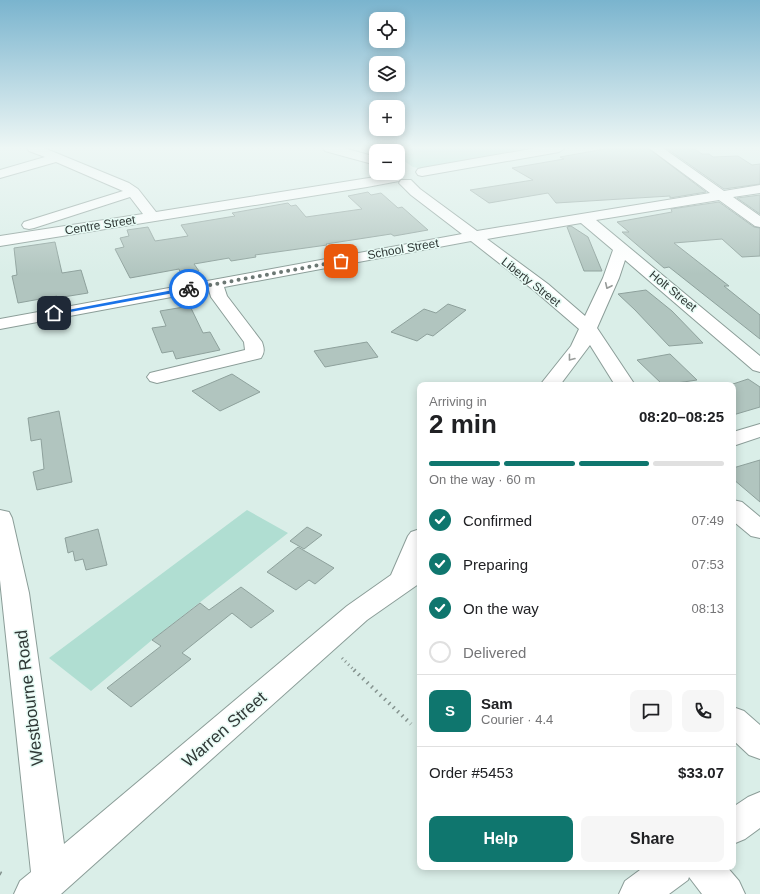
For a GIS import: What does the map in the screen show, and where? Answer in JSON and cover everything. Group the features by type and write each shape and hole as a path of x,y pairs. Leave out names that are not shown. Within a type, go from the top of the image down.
{"street":[{"path":"130,190 152,217"},
{"name":"Centre Street","path":"0,241 325,190"},
{"name":"Liberty Street","path":"423,190 473,237 542,288 589,329 623,382"},
{"path":"714,190 760,223"},
{"name":"School Street","path":"0,324 473,237 755,190"},
{"path":"0,233 133,192"},
{"name":"Holt Street","path":"584,218 760,366"},
{"path":"552,382 580,347 611,278 621,249"},
{"path":"157,377 254,354 255,348 253,342 219,297 215,284"},
{"path":"736,438 760,430"},
{"path":"736,510 760,530"},
{"name":"Westbourne Road","path":"0,518 16,593 41,887"},
{"path":"411,576 417,542"},
{"name":"Warren Street","path":"41,887 357,613 411,576"},
{"path":"736,723 760,745"},
{"path":"736,825 760,808"},
{"path":"638,894 671,870"},
{"path":"706,870 726,894"}],"path":[{"path":"342,658 412,724"}],"green space":[{"path":"247,510 288,533 152,640 91,691 49,658"}],"building":[{"path":"470,190 703,190 706,192 670,198 670,196 556,203 548,193 489,203"},
{"path":"368,192 371,195 381,193 398,208 402,207 428,230 394,236 391,234 255,255 256,257 231,261 229,258 194,264 199,271 181,274 179,269 130,278 115,249 124,247 120,238 129,236 127,230 148,227 155,241 188,236 181,225 235,216 232,213 288,203 291,206 296,205 306,217 362,209 348,196"},
{"path":"760,195 760,214 737,198"},
{"path":"719,202 754,227 760,228 760,256 742,257 722,239 674,243 729,286 724,286 760,315 760,339 669,267 664,268 622,232 629,232 617,222 672,212 671,209"},
{"path":"571,226 588,237 602,271 584,271 567,227"},
{"path":"55,242 62,273 81,270 88,293 57,298 57,296 18,303 12,276 17,275 14,248"},
{"path":"646,290 672,311 703,343 669,346 618,294"},
{"path":"448,304 466,310 433,336 427,334 417,341 391,332 424,309 436,313"},
{"path":"190,306 203,333 210,332 220,350 176,359 173,351 162,353 152,328 166,326 160,311"},
{"path":"367,342 378,357 325,367 314,351"},
{"path":"670,354 697,380 683,382 660,382 637,360"},
{"path":"232,374 260,392 220,411 192,391"},
{"path":"748,379 760,387 760,407 736,414 736,383"},
{"path":"59,411 72,482 37,490 33,472 44,469 41,439 31,441 28,418"},
{"path":"760,460 760,502 736,482 736,467"},
{"path":"307,527 322,535 304,549 290,541"},
{"path":"98,529 107,565 86,570 83,559 75,561 73,551 68,553 65,538"},
{"path":"298,547 334,568 315,584 309,580 296,590 267,572"},
{"path":"241,587 274,611 251,628 232,613 182,653 191,659 131,707 107,688 161,646 152,640 200,603 209,610"}],"way so far":[{"path":"189,289 341,261"}],"route":[{"path":"54,313 189,289"}]}
